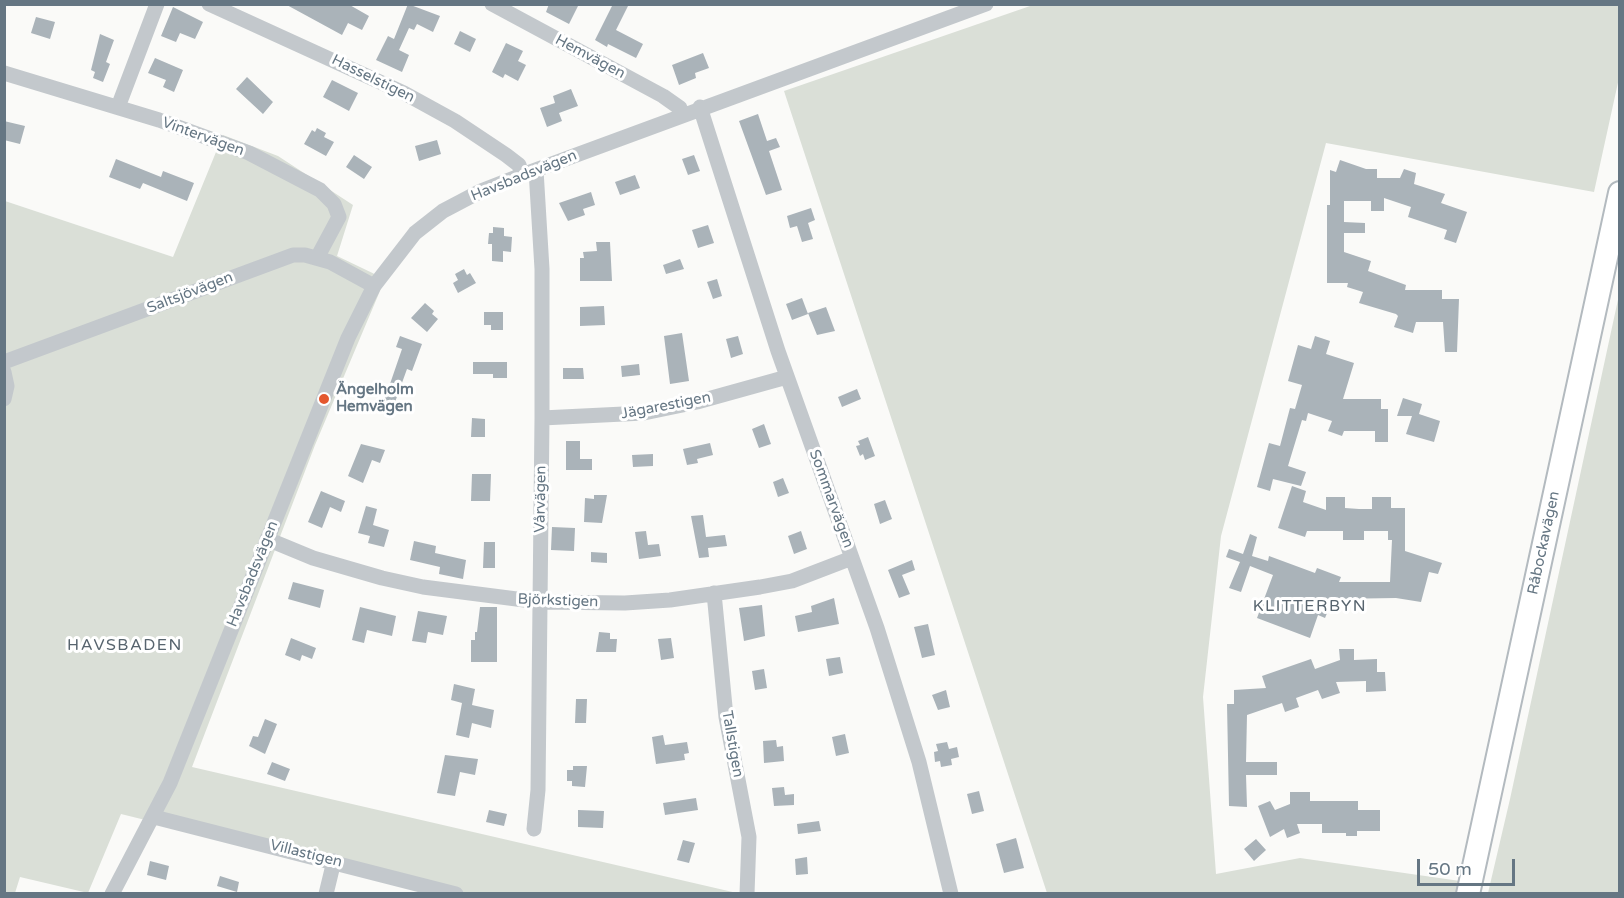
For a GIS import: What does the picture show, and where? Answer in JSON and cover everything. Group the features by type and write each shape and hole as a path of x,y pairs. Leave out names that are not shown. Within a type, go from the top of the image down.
{"street":[{"path":"118,107 157,4"},
{"name":"Hasselstigen","path":"209,4 404,93 455,121 529,172"},
{"name":"Hemvägen","path":"492,4 663,96 680,108 682,116"},
{"name":"Havsbadsvägen","path":"112,894 154,817 348,338 374,286 415,233 436,216 481,191 682,116 700,107 986,4"},
{"name":"Vintervägen","path":"4,73 118,107 249,153 320,190 334,204 339,217 316,258"},
{"name":"Sommarvägen","path":"700,107 787,377 852,558 919,762 951,894"},
{"name":"Vårvägen","path":"529,172 542,270 538,790 534,829"},
{"name":"Råbockavägen","path":"1468,894 1620,193"},
{"name":"Saltsjövägen","path":"4,362 280,258 305,255 330,262 374,286"},
{"path":"4,372 7,386 4,399"},
{"name":"Jägarestigen","path":"542,418 644,414 787,377"},
{"name":"Björkstigen","path":"267,539 314,558 382,578 423,587 540,602 626,603 714,593 792,581 852,558"},
{"name":"Tallstigen","path":"714,593 726,717 749,837 747,894"},
{"name":"Villastigen","path":"154,817 334,861 456,894"},
{"path":"326,894 334,861"}],"shaded area":[{"path":"1033,5 1619,5 1619,78 1594,192 1326,143 1221,536 1203,697 1216,874 1300,858 1460,881 1458,893 1047,893 784,91"},
{"path":"223,135 278,156 353,205 337,256 385,279 315,445 192,767 737,893 441,893 121,814 88,893 20,877 15,893 5,894 5,201 173,257"},
{"path":"1619,295 1619,893 1488,893 1510,799"}],"building":[{"path":"285,4 348,4 369,16 362,30 348,23 342,35"},
{"path":"408,4 440,16 433,32 417,24 414,30 409,28 399,50 409,55 402,72 376,60 388,36 394,39"},
{"path":"549,4 579,4 569,24 546,12"},
{"path":"613,4 629,4 616,30 643,44 636,58 595,40"},
{"path":"173,7 203,22 195,39 180,33 176,42 161,36"},
{"path":"36,17 55,22 50,39 31,33"},
{"path":"460,31 476,39 470,52 454,44"},
{"path":"100,34 114,40 106,62 110,64 103,82 93,78 95,72 91,70"},
{"path":"506,43 523,51 518,61 526,65 518,81 505,74 503,78 492,72"},
{"path":"703,53 709,68 695,73 696,78 679,85 672,65"},
{"path":"155,58 183,70 174,92 163,87 166,80 148,73"},
{"path":"247,77 273,102 263,114 236,89"},
{"path":"332,80 358,93 349,111 323,97"},
{"path":"571,89 578,106 559,113 562,121 547,127 540,108 555,103 553,96"},
{"path":"758,114 767,141 776,138 780,147 769,151 782,190 766,195 739,121"},
{"path":"4,121 25,126 20,144 4,140"},
{"path":"317,128 326,133 324,137 334,142 326,156 304,144 312,130 315,132"},
{"path":"437,140 441,154 419,161 415,146"},
{"path":"354,155 372,167 364,179 346,167"},
{"path":"694,155 700,171 688,175 682,159"},
{"path":"116,159 161,177 163,171 194,183 187,201 143,183 140,189 109,177"},
{"path":"1340,160 1366,169 1377,169 1377,178 1400,178 1404,169 1416,173 1414,184 1445,194 1441,203 1467,212 1456,243 1444,239 1447,230 1408,217 1411,207 1384,198 1384,211 1371,211 1371,201 1344,201 1344,222 1365,223 1365,233 1344,233 1344,252 1371,261 1368,271 1406,285 1405,290 1442,290 1442,299 1459,299 1457,352 1445,352 1443,322 1416,322 1413,333 1394,327 1398,316 1396,314 1359,303 1363,292 1347,287 1348,283 1327,283 1327,205 1330,205 1330,170 1336,172"},
{"path":"635,175 640,188 620,195 615,182"},
{"path":"591,192 595,205 583,209 585,215 568,221 559,203"},
{"path":"811,208 815,220 808,223 813,239 802,242 797,226 790,228 787,216"},
{"path":"708,225 714,243 698,248 692,230"},
{"path":"493,227 504,228 504,236 512,237 511,252 503,251 503,262 492,261 492,244 488,244 489,233 493,233"},
{"path":"596,242 610,242 612,281 580,281 580,258 584,258 583,252 597,251"},
{"path":"680,259 684,269 666,274 663,265"},
{"path":"464,269 467,275 470,273 476,283 458,293 453,283 458,280 455,274"},
{"path":"717,279 722,296 713,299 707,282"},
{"path":"802,298 808,314 792,320 786,304"},
{"path":"425,303 434,311 432,314 438,319 427,332 411,318"},
{"path":"604,306 605,325 580,326 580,307"},
{"path":"826,307 835,331 817,335 808,313"},
{"path":"484,312 503,312 503,330 491,330 491,325 484,325"},
{"path":"682,333 689,381 670,384 664,336"},
{"path":"400,336 422,344 412,371 407,369 390,416 380,413 402,349 396,347"},
{"path":"738,336 743,354 731,358 726,339"},
{"path":"1315,336 1330,341 1326,354 1354,363 1343,399 1381,399 1381,409 1388,409 1388,442 1375,442 1375,431 1344,431 1342,436 1328,431 1332,421 1308,413 1306,421 1302,420 1288,466 1306,472 1301,486 1273,479 1270,491 1257,487 1269,443 1280,446 1290,408 1295,409 1302,385 1288,381 1298,345 1311,349"},
{"path":"473,362 507,362 507,378 493,378 493,374 473,374"},
{"path":"639,364 640,375 622,377 621,366"},
{"path":"563,368 583,368 584,379 563,379"},
{"path":"857,389 861,399 842,407 838,397"},
{"path":"1403,398 1422,404 1419,414 1440,421 1434,442 1406,434 1412,416 1397,416"},
{"path":"472,418 485,419 485,437 471,437"},
{"path":"764,424 771,444 759,448 752,429"},
{"path":"868,437 875,456 865,460 863,454 860,456 856,446 860,445 858,441"},
{"path":"566,441 580,441 580,459 592,459 592,470 566,470"},
{"path":"710,443 713,455 697,459 698,463 687,465 683,449"},
{"path":"361,444 385,450 380,463 372,460 363,483 348,476"},
{"path":"653,454 653,466 633,467 632,455"},
{"path":"472,474 491,474 490,501 471,501"},
{"path":"783,478 789,493 778,497 773,482"},
{"path":"1292,486 1306,491 1303,502 1326,510 1326,497 1345,497 1345,508 1372,509 1372,497 1391,497 1391,508 1405,508 1405,551 1442,563 1438,574 1429,572 1421,602 1396,598 1333,599 1325,618 1318,615 1310,638 1257,618 1273,575 1250,566 1241,592 1229,588 1240,562 1226,557 1229,549 1243,554 1250,534 1257,537 1252,556 1268,561 1269,556 1315,573 1317,568 1341,577 1339,582 1390,582 1392,540 1388,540 1388,531 1364,531 1364,540 1343,540 1343,531 1307,531 1305,537 1278,528"},
{"path":"321,491 345,501 341,512 330,507 322,528 308,522"},
{"path":"594,495 607,495 602,523 584,522 585,498 594,499"},
{"path":"885,500 892,519 880,524 874,504"},
{"path":"366,506 377,509 373,525 389,530 384,547 368,543 370,536 358,533"},
{"path":"703,515 706,537 725,535 727,546 708,548 709,557 699,558 691,516"},
{"path":"552,527 575,528 574,551 551,550"},
{"path":"646,531 648,545 659,544 661,556 639,559 635,532"},
{"path":"801,531 807,549 794,554 788,536"},
{"path":"414,541 436,546 435,553 466,560 463,579 439,574 440,567 410,560"},
{"path":"484,542 495,542 495,568 483,568"},
{"path":"591,552 607,553 607,563 591,562"},
{"path":"912,560 915,570 902,575 910,594 899,598 888,570"},
{"path":"293,582 324,590 320,608 288,599"},
{"path":"834,598 839,624 798,632 795,616 812,612 811,606"},
{"path":"762,605 765,636 744,641 739,608"},
{"path":"360,607 396,616 392,636 367,630 364,643 352,640"},
{"path":"480,607 497,607 497,662 471,662 471,640 475,640"},
{"path":"418,611 447,616 443,635 428,632 426,643 412,641"},
{"path":"928,624 935,655 922,658 914,627"},
{"path":"599,632 610,633 610,639 617,639 616,652 596,652"},
{"path":"291,638 316,648 312,659 302,655 300,661 285,655"},
{"path":"671,638 674,658 661,660 658,639"},
{"path":"1339,649 1354,649 1354,660 1377,659 1377,672 1385,672 1386,691 1366,692 1366,681 1336,682 1340,693 1322,699 1318,690 1296,698 1299,707 1285,712 1282,703 1247,715 1246,762 1277,762 1277,775 1246,775 1247,807 1229,806 1227,704 1234,704 1234,690 1266,688 1262,676 1311,659 1315,669 1340,660"},
{"path":"840,657 843,673 829,676 826,659"},
{"path":"764,669 767,688 755,690 752,671"},
{"path":"454,684 475,689 472,705 494,710 491,728 472,723 469,738 456,735 462,703 451,700"},
{"path":"946,690 950,707 938,710 932,695"},
{"path":"576,699 587,699 586,723 575,723"},
{"path":"265,719 277,724 265,754 249,746 253,736 258,737"},
{"path":"845,734 849,753 836,756 832,737"},
{"path":"663,735 665,745 687,742 689,753 684,754 685,760 656,764 652,737"},
{"path":"776,740 777,747 783,746 784,761 764,763 763,741"},
{"path":"947,742 949,749 957,747 959,757 951,759 952,765 941,767 940,761 935,762 934,752 938,751 936,744"},
{"path":"445,755 478,759 475,775 460,772 455,796 437,793"},
{"path":"272,762 290,769 285,781 267,774"},
{"path":"573,766 587,766 585,787 572,786 572,781 567,781 567,770 573,770"},
{"path":"784,787 785,795 794,794 794,805 774,806 772,788"},
{"path":"979,791 984,811 972,814 967,794"},
{"path":"1290,792 1310,792 1310,801 1358,801 1358,810 1380,810 1380,831 1357,831 1357,836 1346,836 1346,833 1322,833 1322,824 1297,824 1300,833 1287,838 1284,829 1270,837 1258,806 1270,801 1275,810 1290,804"},
{"path":"696,798 698,810 665,815 663,803"},
{"path":"489,810 507,814 504,826 486,822"},
{"path":"578,810 604,811 603,828 578,827"},
{"path":"819,821 821,831 798,834 797,824"},
{"path":"1016,838 1024,868 1004,873 996,844"},
{"path":"1256,839 1266,850 1254,861 1244,849"},
{"path":"683,840 695,843 689,863 677,860"},
{"path":"807,857 808,874 796,875 795,859"},
{"path":"150,861 169,866 166,880 147,875"},
{"path":"220,876 239,882 237,892 217,886"}],"place":[{"name":"Ängelholm Hemvägen","path":"324,399"}],"district":[{"name":"KLITTERBYN","path":"1310,607"},
{"name":"HAVSBADEN","path":"125,646"}]}
